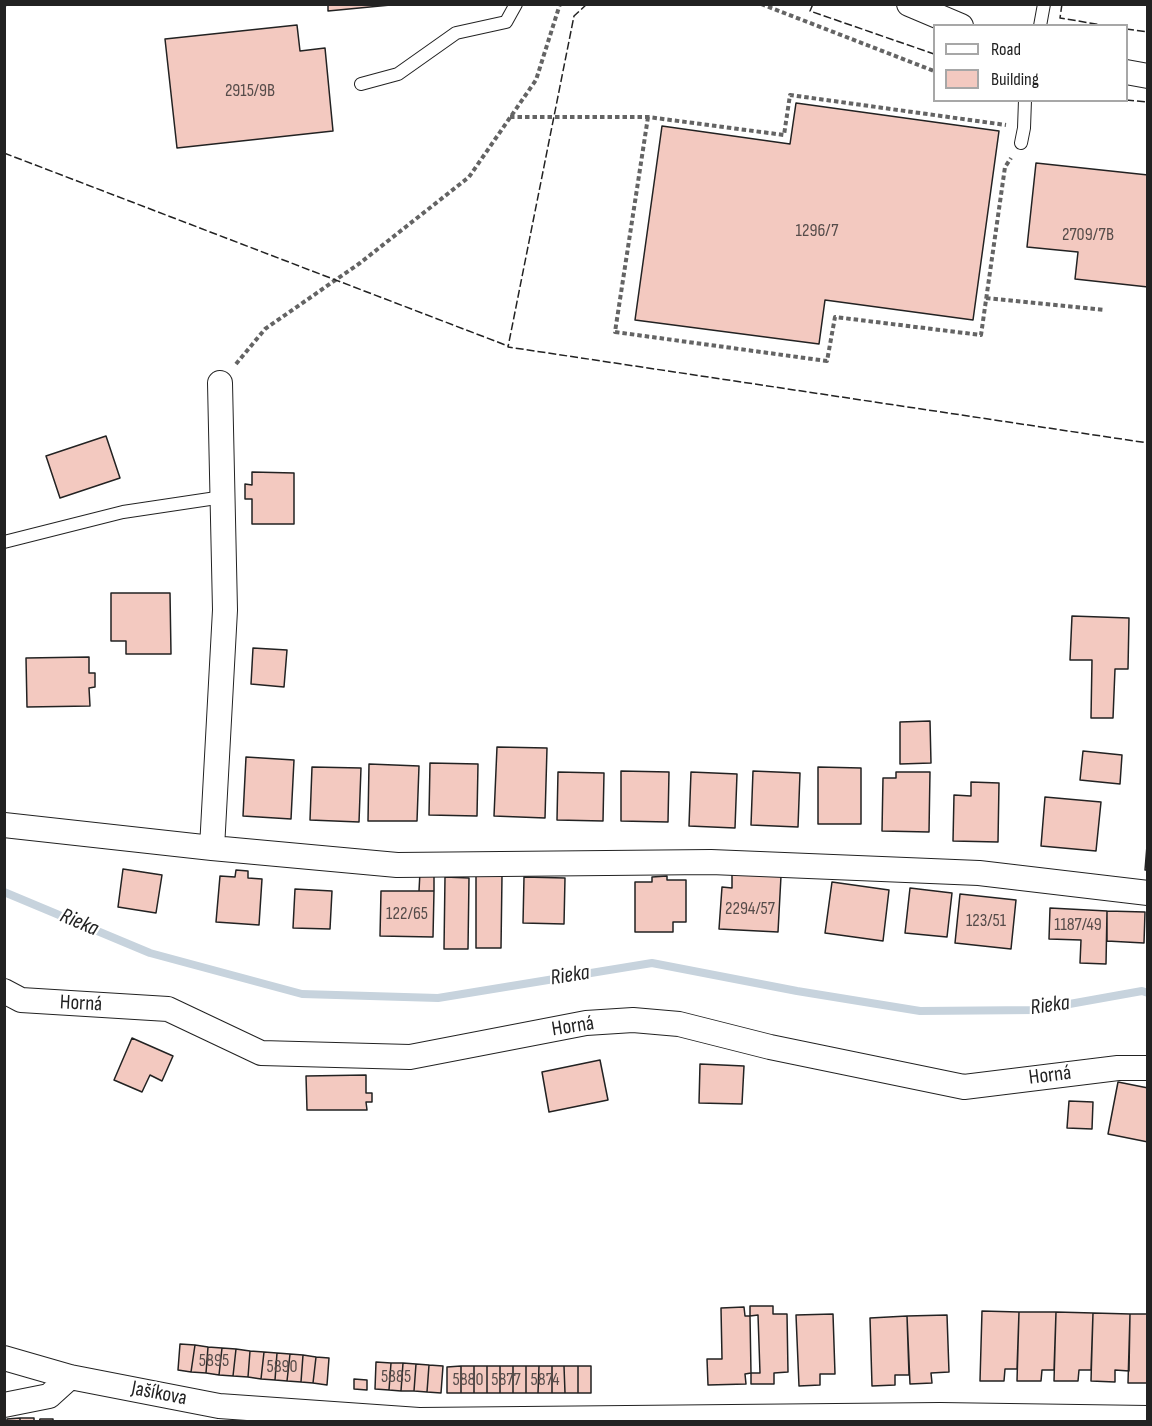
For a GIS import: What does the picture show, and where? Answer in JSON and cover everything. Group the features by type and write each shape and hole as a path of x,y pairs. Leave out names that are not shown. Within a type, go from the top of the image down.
{"street":[{"path":"909,4 956,24"},
{"path":"1128,72 1148,76"},
{"path":"212,848 225,610 220,383"},
{"path":"4,825 212,848 397,865 711,862 979,873 1148,894"},
{"name":"Horná","path":"4,991 21,1000 168,1009 261,1053 410,1057 586,1023 633,1020 679,1023 770,1047 964,1087 1118,1068 1148,1068"},
{"name":"Jašíkova","path":"4,1358 70,1377 219,1406 419,1421 1148,1418"},
{"path":"4,1405 49,1396 70,1377"}],"lane":[{"path":"361,84 398,74 456,33 506,22 516,4"},
{"path":"1040,24 1044,4"},
{"path":"1021,143 1025,102"},
{"path":"4,542 123,512 223,497"}],"path":[{"path":"220,383 265,329 360,263 468,177 536,80 560,4"},
{"path":"761,4 933,71"},
{"path":"510,117 648,117 784,135 790,95 1024,128"},
{"path":"648,117 615,332 827,362 835,317 981,335 1004,176"},
{"path":"986,298 1105,310"}],"building":[{"path":"328,4 401,4 328,11"},
{"path":"297,25 300,51 325,48 333,131 177,148 165,39"},
{"path":"796,103 999,131 973,320 825,300 819,344 635,320 662,126 790,144"},
{"path":"1036,163 1148,175 1148,287 1075,279 1078,252 1027,247"},
{"path":"106,436 120,478 60,498 46,456"},
{"path":"252,472 294,473 294,524 252,524 252,499 245,499 245,484 252,485"},
{"path":"111,593 170,593 171,654 126,654 126,641 111,641"},
{"path":"1072,616 1129,618 1128,669 1115,669 1113,718 1091,718 1092,660 1070,660"},
{"path":"253,648 287,650 284,687 251,684"},
{"path":"89,657 89,673 95,673 95,687 89,688 90,706 27,707 26,658"},
{"path":"930,721 931,763 900,764 900,722"},
{"path":"497,747 547,748 545,818 494,816"},
{"path":"1083,751 1122,755 1120,784 1080,780"},
{"path":"246,757 294,760 291,819 243,816"},
{"path":"430,763 478,764 477,816 429,815"},
{"path":"369,764 419,766 417,821 368,821"},
{"path":"312,767 361,768 359,822 310,820"},
{"path":"818,767 861,768 861,824 818,824"},
{"path":"621,771 669,772 668,822 621,821"},
{"path":"753,771 800,773 798,827 751,825"},
{"path":"558,772 604,773 603,821 557,820"},
{"path":"691,772 737,774 735,828 689,826"},
{"path":"896,772 930,772 929,832 882,831 883,778 896,778"},
{"path":"971,782 999,783 998,842 953,841 954,795 971,796"},
{"path":"1045,797 1101,802 1096,851 1041,846"},
{"path":"1148,833 1148,870 1145,870"},
{"path":"123,869 162,875 156,913 118,907"},
{"path":"236,870 248,871 248,878 262,879 259,925 216,922 220,876 235,877"},
{"path":"420,872 434,873 434,891 419,891"},
{"path":"732,874 781,876 778,932 719,929 722,887 732,888"},
{"path":"476,876 502,876 501,948 476,948"},
{"path":"667,876 667,880 686,880 686,922 673,922 673,932 635,932 635,882 652,882 652,877"},
{"path":"445,877 469,878 468,949 444,949"},
{"path":"524,877 565,878 564,924 523,923"},
{"path":"832,882 889,890 883,941 825,933"},
{"path":"910,888 952,893 947,937 905,933"},
{"path":"295,889 332,891 330,929 293,928"},
{"path":"381,891 434,891 433,937 380,936"},
{"path":"960,894 1016,900 1011,949 955,943"},
{"path":"1050,908 1107,911 1106,964 1080,963 1081,940 1049,939"},
{"path":"1107,911 1145,912 1144,943 1107,941"},
{"path":"132,1038 173,1056 162,1081 150,1075 142,1092 114,1080"},
{"path":"600,1060 608,1100 549,1112 542,1072"},
{"path":"700,1064 744,1066 742,1104 699,1103"},
{"path":"366,1075 366,1093 372,1093 372,1102 366,1102 367,1110 307,1110 306,1076"},
{"path":"1118,1082 1148,1088 1148,1142 1108,1134"},
{"path":"1069,1101 1093,1102 1092,1129 1067,1128"},
{"path":"750,1306 773,1306 773,1314 787,1314 788,1372 774,1373 774,1384 751,1384 751,1373 760,1373 758,1315 750,1316"},
{"path":"744,1307 745,1316 750,1316 751,1373 745,1374 746,1384 708,1385 707,1359 722,1359 721,1308"},
{"path":"982,1311 1019,1312 1017,1369 1005,1369 1004,1381 980,1381"},
{"path":"1019,1312 1056,1312 1054,1370 1042,1370 1041,1381 1017,1381"},
{"path":"1056,1312 1093,1313 1091,1370 1079,1370 1078,1381 1054,1381"},
{"path":"1093,1313 1130,1314 1129,1371 1115,1370 1115,1382 1091,1381"},
{"path":"833,1314 835,1374 820,1374 820,1385 799,1386 796,1315"},
{"path":"1130,1314 1148,1314 1148,1383 1128,1383"},
{"path":"947,1315 949,1372 931,1373 932,1383 910,1384 907,1316"},
{"path":"907,1316 909,1375 895,1375 895,1385 872,1386 870,1318"},
{"path":"180,1344 195,1345 191,1372 178,1370"},
{"path":"195,1345 208,1347 206,1373 191,1372"},
{"path":"208,1347 222,1348 219,1375 206,1373"},
{"path":"222,1348 236,1349 233,1376 219,1375"},
{"path":"236,1349 250,1351 248,1377 233,1376"},
{"path":"250,1351 264,1352 261,1379 248,1377"},
{"path":"264,1352 277,1353 275,1380 261,1379"},
{"path":"277,1353 290,1354 287,1381 275,1380"},
{"path":"290,1354 303,1355 301,1382 287,1381"},
{"path":"303,1355 316,1357 313,1383 301,1382"},
{"path":"316,1357 329,1358 327,1385 313,1383"},
{"path":"376,1362 391,1363 389,1390 375,1389"},
{"path":"391,1363 403,1363 401,1391 389,1390"},
{"path":"403,1363 416,1364 414,1391 401,1391"},
{"path":"416,1364 429,1365 427,1392 414,1391"},
{"path":"429,1365 443,1366 441,1393 427,1392"},
{"path":"461,1366 461,1393 447,1393 447,1367"},
{"path":"461,1366 474,1366 474,1393 461,1393"},
{"path":"474,1366 487,1366 487,1393 474,1393"},
{"path":"487,1366 500,1366 500,1393 487,1393"},
{"path":"500,1366 513,1366 513,1393 500,1393"},
{"path":"513,1366 526,1366 526,1393 513,1393"},
{"path":"526,1366 539,1366 538,1393 526,1393"},
{"path":"539,1366 552,1366 552,1393 538,1393"},
{"path":"552,1366 564,1366 565,1393 552,1393"},
{"path":"564,1366 578,1366 578,1393 565,1393"},
{"path":"578,1366 591,1366 591,1393 578,1393"},
{"path":"354,1379 367,1380 367,1390 354,1389"},
{"path":"20,1418 20,1422 7,1422 7,1419"},
{"path":"20,1418 34,1418 34,1422 20,1422"},
{"path":"40,1419 53,1419 53,1422 39,1422"}],"waterway":[{"name":"Rieka","path":"4,892 150,953 302,994 438,998 652,963 797,991 920,1011 1036,1010 1142,991 1148,993"}],"fence":[{"path":"4,12 6,4"},
{"path":"587,4 574,16 508,347 1148,443"},
{"path":"813,4 810,11 933,54"},
{"path":"1062,4 1060,18 1096,24"},
{"path":"1128,29 1148,32"},
{"path":"1128,100 1148,102"},
{"path":"4,153 508,346"}]}
